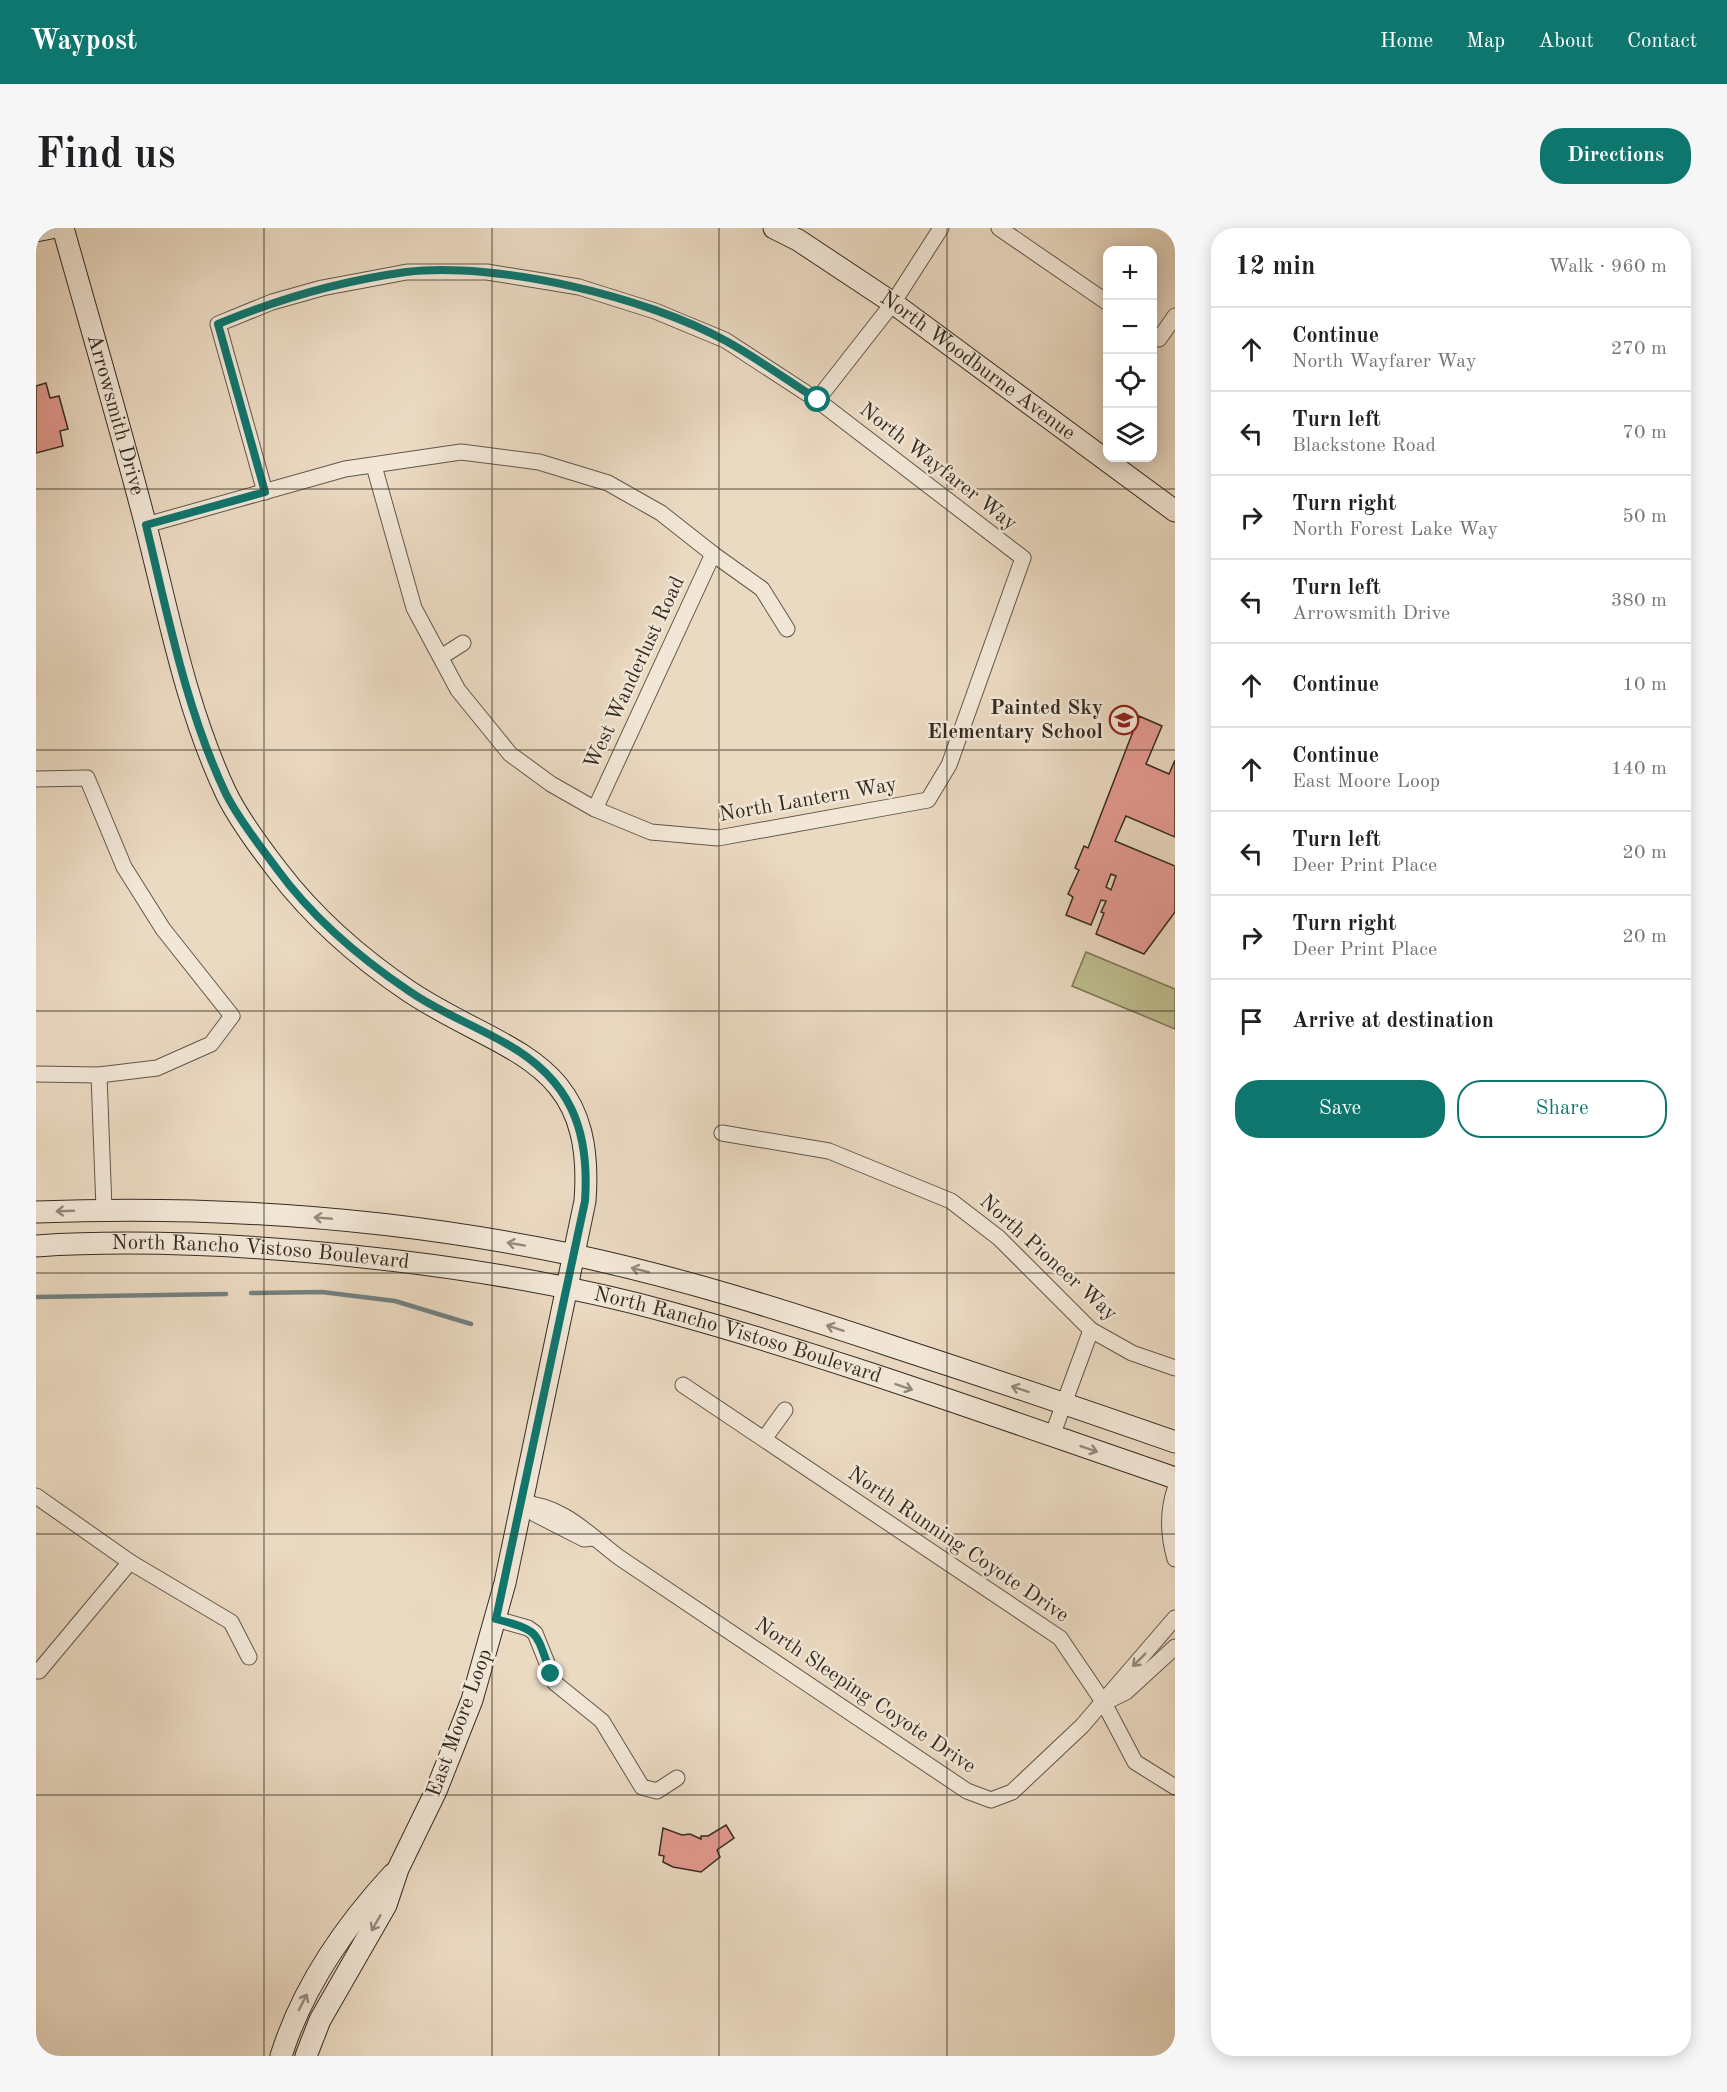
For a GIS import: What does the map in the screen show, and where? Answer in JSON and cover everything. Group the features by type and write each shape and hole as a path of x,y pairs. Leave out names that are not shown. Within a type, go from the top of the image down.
{"street":[{"path":"36,231 51,228"},
{"name":"Arrowsmith Drive","path":"63,228 146,525 185,686 227,795 278,871 338,937 410,992 528,1057 557,1086 567,1100 578,1123 586,1150 587,1174 585,1201 566,1289"},
{"name":"North Woodburne Avenue","path":"774,228 798,240 893,303 1175,511"},
{"path":"818,400 893,303 941,228"},
{"path":"999,228 1103,300"},
{"name":"North Wayfarer Way","path":"265,492 218,324 272,302 407,272 487,272 579,287 655,311 725,340 818,400 1023,558 949,765 928,800"},
{"path":"1157,336 1175,316"},
{"path":"146,525 345,469 461,452 539,462 608,483 661,513 762,589 787,629"},
{"name":"North Lantern Way","path":"374,466 414,608 458,690 510,754 551,784 595,809 651,832 718,838 928,800"},
{"name":"West Wanderlust Road","path":"595,809 713,554"},
{"path":"441,657 463,643"},
{"path":"36,779 87,778 124,867 163,929 232,1016 211,1044 157,1068 99,1075 36,1074"},
{"path":"99,1075 104,1209"},
{"name":"North Pioneer Way","path":"722,1133 829,1151 951,1201 999,1238 1091,1330 1132,1353 1175,1368"},
{"name":"North Rancho Vistoso Boulevard","path":"36,1212 165,1209 356,1221 459,1234 574,1255 718,1291 1064,1403 1175,1442"},
{"name":"North Rancho Vistoso Boulevard","path":"36,1246 164,1243 287,1249 447,1267 566,1289 669,1312 781,1345 1175,1478"},
{"name":"East Moore Loop","path":"306,2056 320,2020 386,1905 398,1869 456,1745 472,1700 496,1619 566,1289"},
{"path":"1052,1436 1091,1330"},
{"name":"North Running Coyote Drive","path":"683,1385 1060,1638 1104,1703 1135,1762 1175,1787"},
{"path":"764,1439 785,1410"},
{"path":"1175,1490 1169,1509 1171,1543 1175,1558"},
{"path":"36,1496 130,1562 231,1622 249,1657"},
{"name":"North Sleeping Coyote Drive","path":"521,1503 539,1504 572,1520 589,1531 593,1538 967,1791 991,1800 1012,1792 1104,1703 1113,1688 1175,1618"},
{"path":"36,1671 39,1671 130,1562"},
{"path":"496,1619 528,1628 535,1633 555,1683 602,1721 642,1787 657,1791 677,1778"},
{"name":"North Sleeping Coyote Drive","path":"1104,1703 1126,1692 1175,1647"},
{"name":"East Moore Loop","path":"281,2056 296,2016 332,1948 354,1917 398,1869"}],"shaded area":[{"path":"1086,952 1175,989 1175,1029 1072,986"}],"building":[{"path":"46,383 50,398 59,396 68,429 60,431 63,446 36,453 36,386"},
{"path":"1139,716 1162,726 1146,764 1169,774 1175,760 1175,837 1126,816 1115,841 1175,866 1175,912 1144,954 1096,934 1106,901 1101,900 1091,925 1066,915 1073,897 1068,894 1079,870 1075,868 1084,846 1088,848","holes":["1111,874 1116,876 1111,890 1106,887"]},
{"path":"726,1825 734,1838 717,1850 720,1857 701,1872 673,1867 663,1862 664,1856 659,1855 663,1828 701,1839 701,1836 708,1836"}],"waterway":[{"path":"251,1293 322,1292 395,1301 471,1324"},
{"path":"36,1297 226,1294"}],"place":[{"name":"Painted Sky Elementary School","path":"1124,720"}],"route":[{"path":"551,1674 535,1633 528,1628 496,1619 585,1201 586,1150 578,1123 557,1086 528,1057 505,1042 463,1022 410,992 338,937 278,871 227,795 185,686 146,525 265,492 218,324 272,302 322,288 407,272 487,272 579,287 655,311 725,340 818,400"}]}
